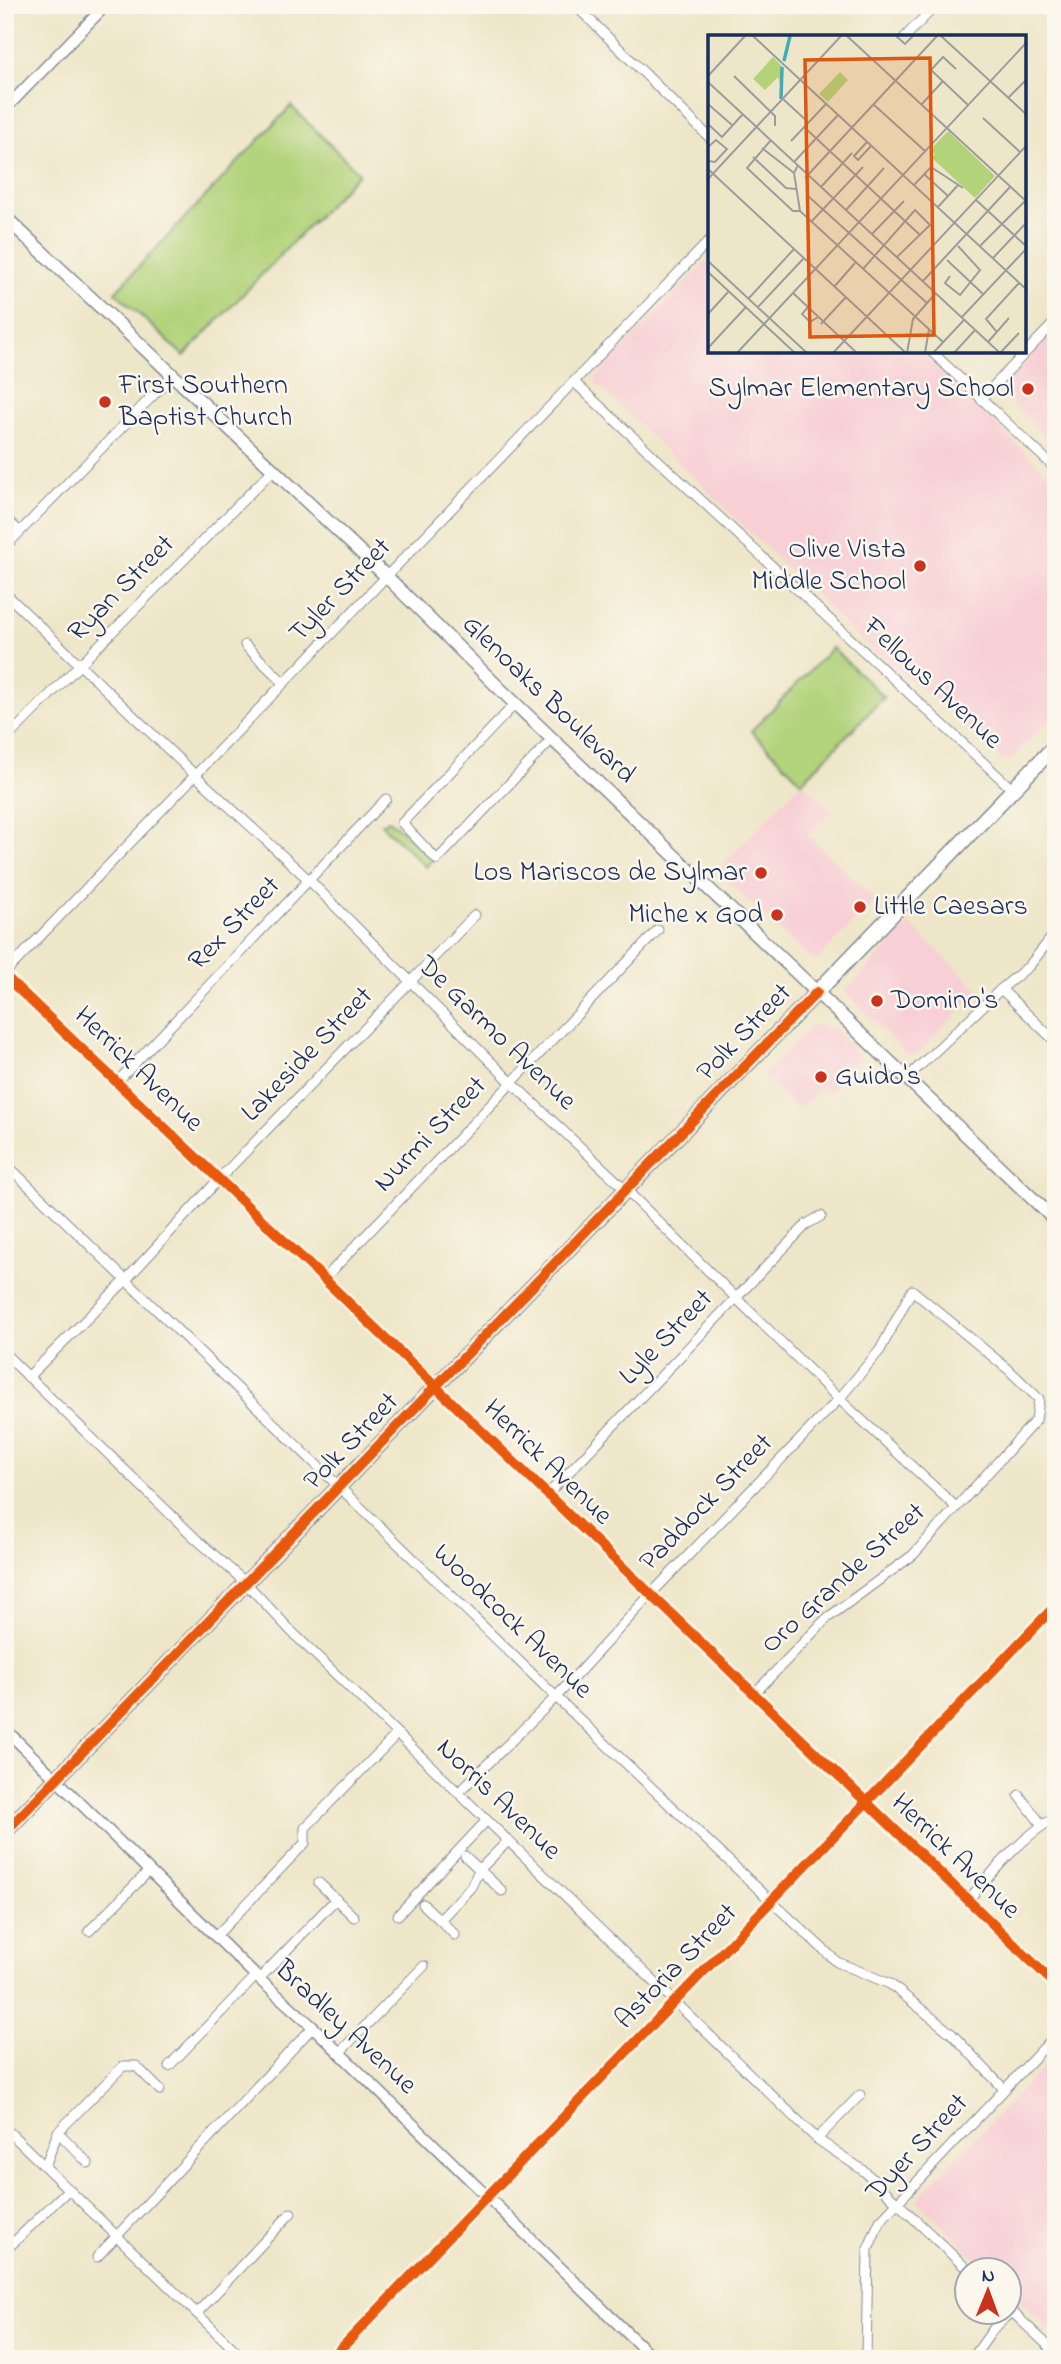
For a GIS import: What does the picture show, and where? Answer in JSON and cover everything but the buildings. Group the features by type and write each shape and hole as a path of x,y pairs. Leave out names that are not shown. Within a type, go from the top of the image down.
{"main road":[{"name":"Glenoaks Boulevard","path":"5,217 387,577 515,704 1056,1221"},
{"name":"Polk Street","path":"5,1832 1056,745"}],"street":[{"path":"5,109 106,5"},
{"path":"575,5 708,136"},
{"path":"907,35 936,5"},
{"name":"Tyler Street","path":"5,974 708,242"},
{"path":"1026,352 1056,321"},
{"path":"934,354 1056,469"},
{"path":"981,399 1024,354"},
{"path":"5,547 172,376"},
{"name":"Fellows Avenue","path":"574,382 1013,790"},
{"name":"Ryan Street","path":"5,740 273,470"},
{"path":"5,517 20,532"},
{"name":"De Garmo Avenue","path":"5,593 309,880 409,983 512,1083 625,1189 839,1399 956,1507"},
{"path":"245,645 284,683"},
{"path":"515,704 401,823 437,860 552,739"},
{"name":"Rex Street","path":"118,1081 386,799"},
{"name":"Lakeside Street","path":"28,1377 125,1281 219,1179 474,915"},
{"name":"Nurmi Street","path":"324,1279 658,930"},
{"path":"908,1077 1000,989 1029,966 1056,932"},
{"name":"Herrick Avenue","path":"5,974 1056,1986"},
{"path":"1000,989 1056,1042"},
{"name":"Woodcock Avenue","path":"5,1163 556,1697 771,1901 837,1962 890,1984 911,2000 952,2034 1004,2089"},
{"name":"Lyle Street","path":"548,1494 807,1224 821,1216"},
{"name":"Paddock Street","path":"458,1793 556,1697 839,1399 880,1350 912,1290 1009,1370 1039,1399"},
{"name":"Norris Avenue","path":"5,1354 194,1537 246,1583 291,1631 486,1821 817,2139 864,2171 953,2256"},
{"name":"Oro Grande Street","path":"754,1694 826,1619 913,1555 1036,1420 1039,1399"},
{"name":"Astoria Street","path":"331,2359 1056,1605"},
{"name":"Bradley Avenue","path":"5,1729 654,2359"},
{"path":"216,1936 306,1843 305,1828 313,1819 397,1734"},
{"path":"1019,1795 1042,1825"},
{"path":"968,1900 1020,1844 1056,1817"},
{"path":"398,1915 486,1821"},
{"path":"440,1920 471,1887 479,1870 508,1841"},
{"path":"466,1856 502,1891"},
{"path":"89,1931 149,1871"},
{"path":"319,1883 354,1917"},
{"path":"169,2066 336,1899"},
{"path":"423,1905 455,1935"},
{"path":"339,2053 424,1966"},
{"path":"96,2257 313,2027"},
{"name":"Dyer Street","path":"866,2359 868,2249 880,2221 1056,2035"},
{"path":"45,2166 58,2132 124,2066 136,2066 160,2090"},
{"path":"817,2139 860,2095"},
{"path":"5,2128 244,2359"},
{"path":"58,2132 88,2163"},
{"path":"5,2237 12,2244 69,2189"},
{"path":"197,2313 290,2213"},
{"path":"1023,2322 1056,2353"},
{"path":"975,2359 975,2355 997,2326"}],"shaded area":[{"name":"Olive Vista Middle School","path":"708,260 708,354 923,354 1056,482 1056,713 1010,760 1001,760 935,699 875,653 595,382 596,377"},
{"name":"Sylmar Elementary School","path":"1056,330 1056,447 999,391"},
{"path":"802,782 832,811 807,835 876,900 817,960 812,960 716,871"},
{"path":"910,924 979,990 914,1055 907,1054 845,992"},
{"path":"812,1025 819,1025 826,1032 830,1027 835,1029 861,1058 828,1093 822,1087 798,1110 763,1076"},
{"path":"1056,2054 1056,2336 1023,2304 1023,2256 973,2256 917,2201"}],"green space":[{"path":"291,106 359,173 184,356 115,292"},
{"path":"832,648 884,697 802,782 751,731"},
{"path":"389,820 433,859 426,867 381,824"}],"cycle path":[{"path":"5,976 324,1279 1056,1985"},
{"path":"5,1832 817,992"},
{"path":"331,2359 1056,1605"}],"place":[{"name":"Sylmar Elementary School","path":"1028,389"},
{"name":"First Southern Baptist Church","path":"105,402"},
{"name":"Olive Vista Middle School","path":"920,566"},
{"name":"Los Mariscos de Sylmar","path":"761,873"},
{"name":"Little Caesars","path":"860,907"},
{"name":"Miche x God","path":"777,915"},
{"name":"Domino's","path":"877,1001"},
{"name":"Guido's","path":"821,1077"}]}
